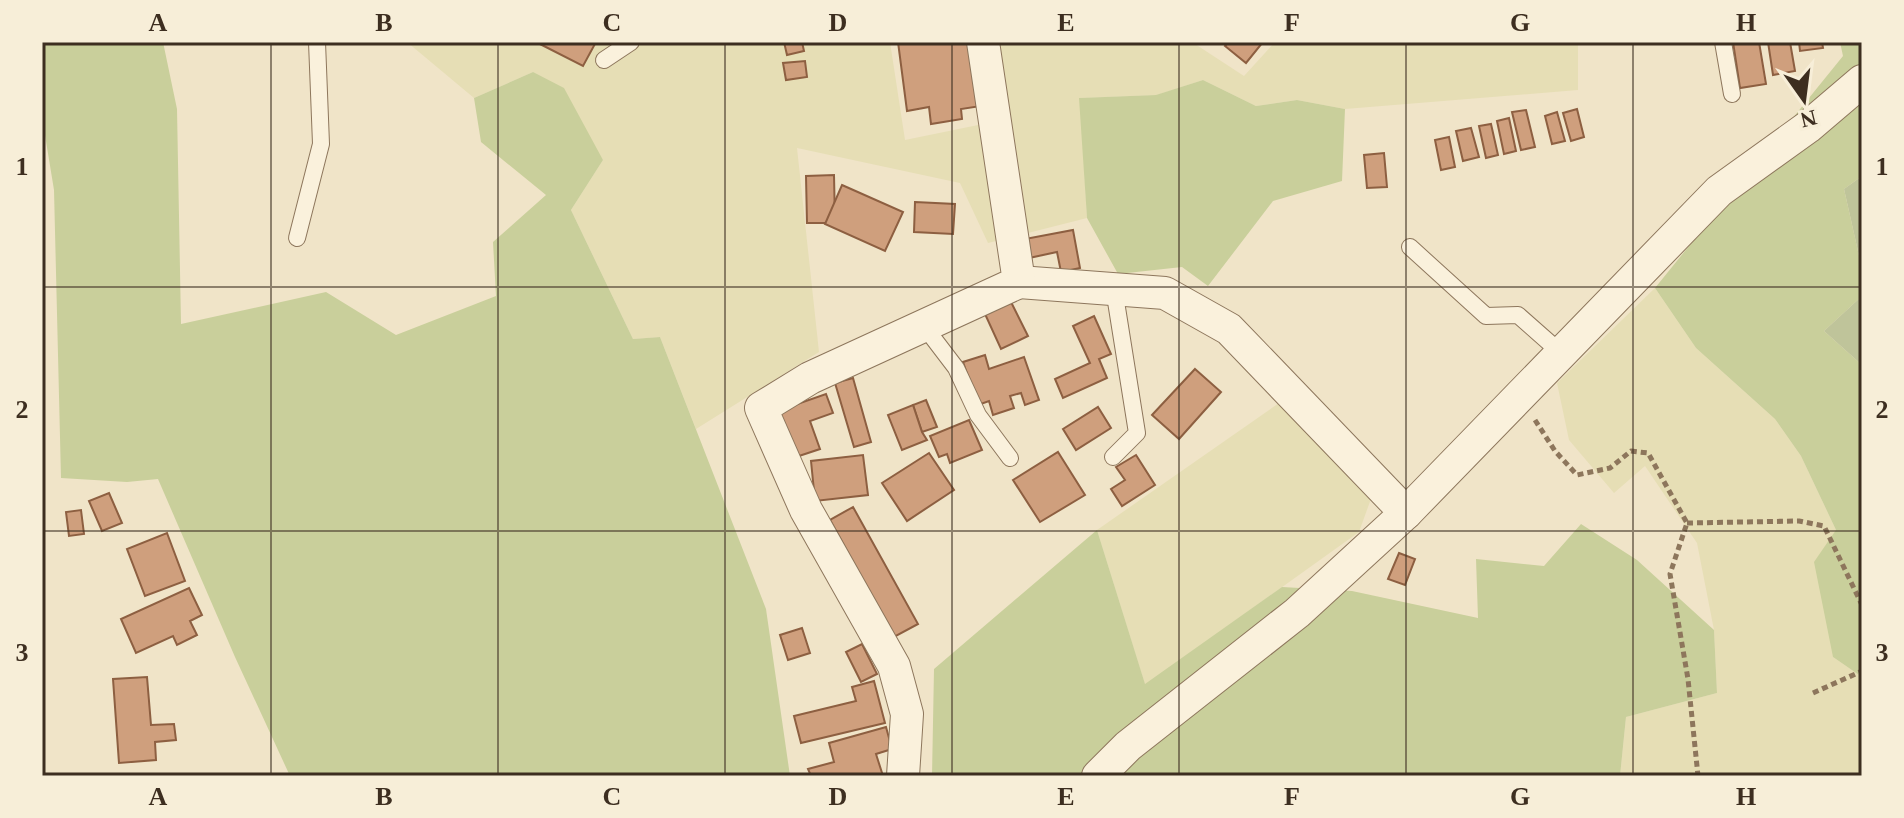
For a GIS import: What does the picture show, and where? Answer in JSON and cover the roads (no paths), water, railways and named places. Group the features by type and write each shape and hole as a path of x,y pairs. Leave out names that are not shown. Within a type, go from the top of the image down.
{"street":[{"path":"983,42 1019,282"},
{"path":"1098,776 1128,746 1297,613 1406,513 1719,191 1808,127 1862,81"},
{"path":"903,776 907,714 894,666 806,510 761,408 810,378 1019,282 1165,293 1229,329 1406,513"}],"lane":[{"path":"297,238 321,144 317,42"},
{"path":"604,60 631,42"},
{"path":"1723,42 1732,94"},
{"path":"1410,247 1486,316 1518,315 1561,353"},
{"path":"1113,457 1137,433 1114,289"},
{"path":"924,326 956,368 978,415 1010,458"}]}
